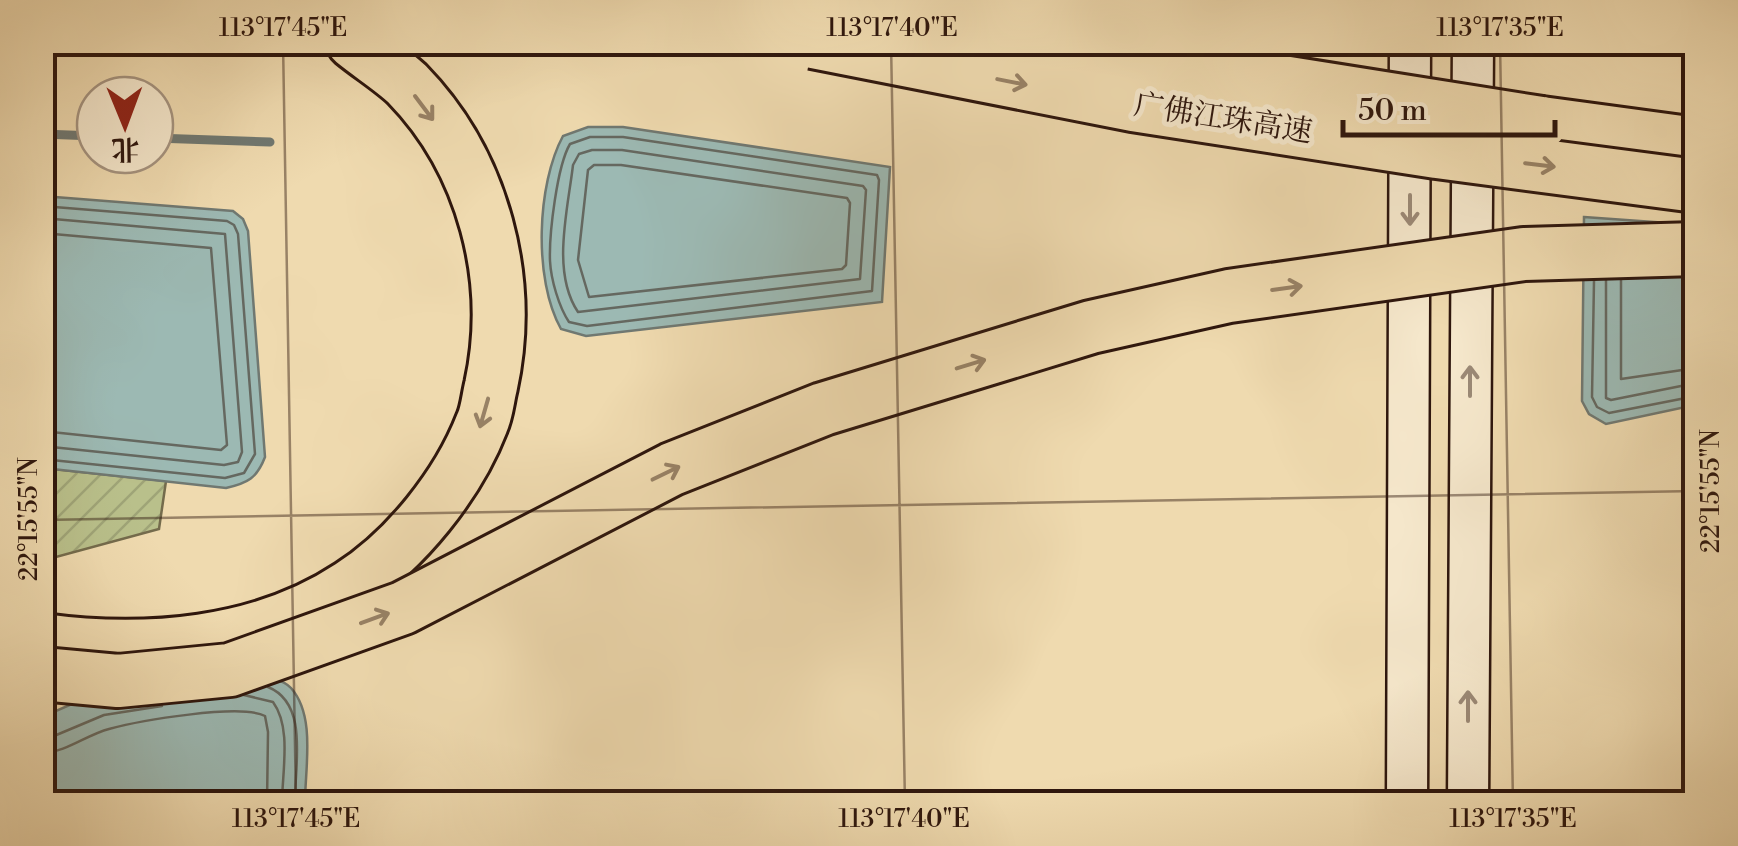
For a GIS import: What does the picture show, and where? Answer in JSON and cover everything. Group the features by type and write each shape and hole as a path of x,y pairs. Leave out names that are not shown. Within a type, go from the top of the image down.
{"highway":[{"path":"42,640 81,646 152,646 224,637 287,618 349,587 400,547 446,490 482,422 500,345 498,270 482,207 451,143 406,84 353,42"},
{"name":"广佛江珠高速","path":"813,42 1133,105 1437,152 1696,186"},
{"name":"广佛江珠高速","path":"1030,42 1696,144"},
{"path":"1135,42 1541,123"},
{"path":"42,674 118,681 230,670 404,608 672,469 823,409 1091,327 1230,296 1524,254 1696,249"}],"main road":[{"path":"1406,804 1410,42"},
{"path":"1468,804 1472,42"}],"green space":[{"path":"43,468 166,481 159,529 56,557 43,554"}],"water":[{"path":"588,127 623,127 890,167 882,302 586,336 561,329 552,308 542,259 544,205 554,156 563,136"},
{"path":"42,196 233,211 243,219 248,231 265,457 251,478 226,488 43,468"},
{"path":"1584,217 1695,225 1695,405 1606,424 1589,414 1582,401"},
{"path":"263,674 288,686 304,713 305,803 43,803 42,717 97,693"}],"waterway":[{"path":"42,134 75,135"},
{"path":"175,139 270,142"}]}
